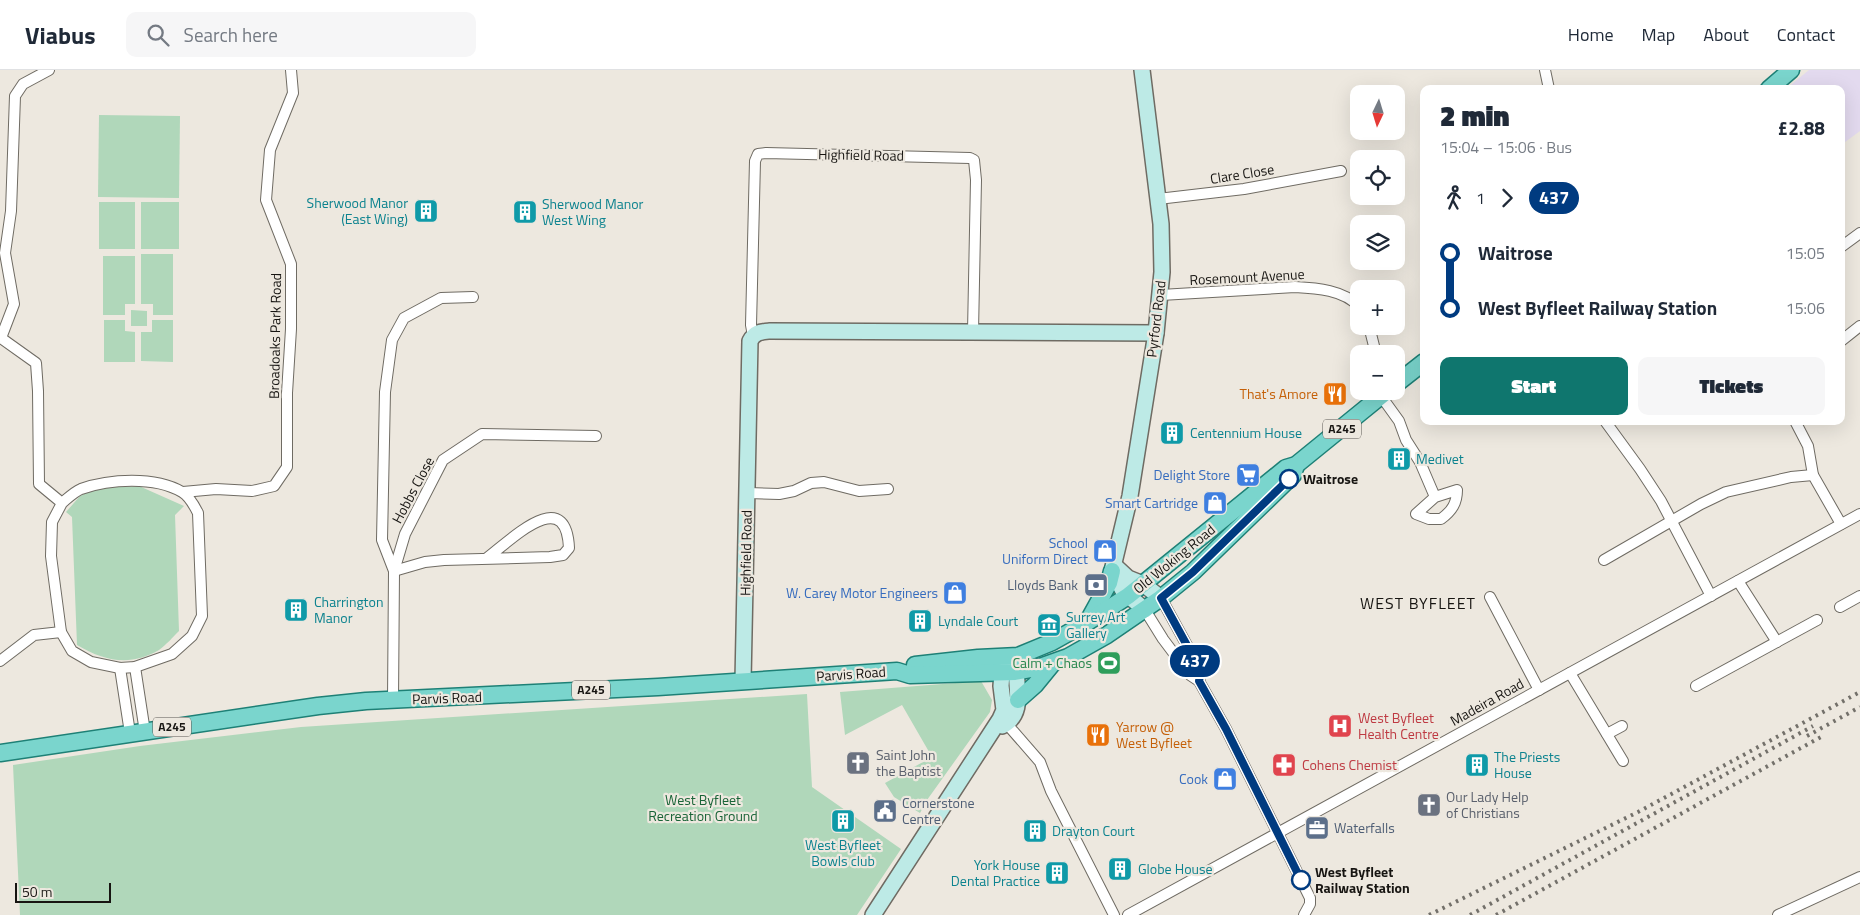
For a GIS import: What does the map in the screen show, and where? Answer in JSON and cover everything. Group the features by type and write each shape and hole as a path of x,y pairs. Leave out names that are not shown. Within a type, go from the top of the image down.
{"main road":[{"path":"1774,85 1791,70"},
{"path":"1405,377 1420,365"},
{"name":"Old Woking Road","path":"1009,664 1086,624 1128,596 1286,468 1296,465 1377,400"},
{"name":"Old Woking Road","path":"1009,664 1037,668 1068,658 1145,610 1193,572 1238,530 1293,475 1296,465"},
{"path":"1086,624 1109,583 1113,568"},
{"path":"1018,700 1035,685 1053,663"},
{"name":"Parvis Road","path":"0,753 318,706 897,671 910,675 1009,664"}],"street":[{"path":"49,70 23,84 15,96 11,211 5,253 14,304 0,338 36,363 39,484 62,503 52,522 51,556 61,632 72,651 91,662 120,668 135,666 172,654 192,636 202,616 198,513 192,502 183,492"},
{"name":"Broadoaks Park Road","path":"62,503 79,490 105,483 142,480 183,492 216,489 252,491 274,486 287,467 291,264 266,200 270,150 293,93 291,70"},
{"name":"Pyrford Road","path":"1113,568 1130,496 1156,333 1160,295 1162,248 1142,70"},
{"path":"1545,70 1548,85"},
{"name":"Highfield Road","path":"743,681 750,341 753,336 751,325 755,161 758,154 970,158 974,160 976,180 973,332"},
{"path":"1328,162 1329,173"},
{"name":"Clare Close","path":"1158,200 1244,189 1341,171"},
{"path":"1845,245 1860,233"},
{"name":"Rosemount Avenue","path":"1160,295 1295,286 1312,288 1343,296 1350,300"},
{"path":"473,296 441,298 404,318 392,340 385,392 382,540 394,571 425,562 563,555 569,548 566,526 560,520 551,517 539,520 487,558"},
{"path":"1845,338 1860,326"},
{"path":"753,336 758,332 770,331 1156,333"},
{"path":"1387,400 1436,497"},
{"path":"1608,425 1640,469 1672,521 1711,596"},
{"path":"1797,425 1808,446 1813,475 1842,524"},
{"name":"Hobbs Close","path":"393,700 394,571 405,534 443,460 482,434 596,436"},
{"path":"1604,560 1701,504 1726,492 1791,477 1813,475"},
{"path":"748,493 779,494 824,482 859,491 888,489"},
{"name":"Madeira Road","path":"1128,915 1860,514"},
{"path":"1113,568 1128,578 1143,584 1161,598 1201,671 1199,681"},
{"path":"1113,568 1119,586 1145,610 1163,639 1190,675 1199,681 1226,729 1310,898 1310,904 1304,915"},
{"path":"1738,581 1777,642"},
{"path":"1840,607 1860,596"},
{"path":"1490,597 1539,690"},
{"path":"1696,686 1816,620"},
{"path":"0,661 34,635 61,632"},
{"path":"873,915 1000,726 1016,710 1018,700 1009,664"},
{"path":"1000,726 1004,710 1001,686 1009,664"},
{"path":"135,666 138,732"},
{"path":"120,668 138,732"},
{"path":"1570,673 1623,761"},
{"path":"1000,726 1040,762 1051,791 1114,915"},
{"path":"1607,734 1622,726"},
{"path":"1778,915 1860,877"}],"shaded area":[{"path":"1809,70 1860,70 1860,131 1845,142 1845,85 1791,85"}],"green space":[{"path":"99,115 180,116 179,198 98,197"},
{"path":"99,202 135,202 135,249 99,249"},
{"path":"141,202 179,202 179,249 141,249"},
{"path":"141,254 173,254 173,315 153,315 153,304 141,304"},
{"path":"103,256 135,256 135,304 125,304 125,315 103,315"},
{"path":"131,310 147,311 147,326 131,326"},
{"path":"104,320 125,320 125,331 135,332 135,362 104,362"},
{"path":"152,320 173,320 173,362 141,361 141,332 152,332"},
{"path":"139,486 184,506 175,515 179,631 159,650 138,659 117,660 97,655 77,645 72,517 66,512 80,496 97,488"},
{"path":"981,681 992,700 990,712 927,800 920,813 894,797 885,783 932,757 902,705 845,735 840,692"},
{"name":"West Byfleet Recreation Ground","path":"807,694 812,787 901,849 857,915 20,915 13,765 140,746 301,727"}],"railway":[{"path":"1429,915 1638,812 1860,692"},
{"path":"1807,736 1860,707"},
{"path":"1470,915 1813,726"},
{"path":"1496,915 1821,737"}],"bus line":[{"name":"437","path":"1289,479 1193,572 1161,598 1201,671 1199,681 1226,729 1301,880"}],"place":[{"name":"Sherwood Manor (East Wing)","path":"426,211"},
{"name":"Sherwood Manor West Wing","path":"525,212"},
{"name":"That's Amore","path":"1335,394"},
{"name":"Centennium House","path":"1172,433"},
{"name":"Medivet","path":"1399,459"},
{"name":"Delight Store","path":"1248,475"},
{"name":"Waitrose","path":"1289,479"},
{"name":"Smart Cartridge","path":"1215,503"},
{"name":"School Uniform Direct","path":"1105,551"},
{"name":"Lloyds Bank","path":"1096,585"},
{"name":"W. Carey Motor Engineers","path":"955,593"},
{"name":"Charrington Manor","path":"296,610"},
{"name":"Lyndale Court","path":"920,621"},
{"name":"Surrey Art Gallery","path":"1049,625"},
{"name":"Calm + Chaos","path":"1109,663"},
{"name":"West Byfleet Health Centre","path":"1340,726"},
{"name":"Yarrow @ West Byfleet","path":"1098,735"},
{"name":"Saint John the Baptist","path":"858,763"},
{"name":"Cohens Chemist","path":"1284,765"},
{"name":"The Priests House","path":"1477,765"},
{"name":"Cook","path":"1225,779"},
{"name":"Our Lady Help of Christians","path":"1429,805"},
{"name":"Cornerstone Centre","path":"885,811"},
{"name":"West Byfleet Bowls club","path":"843,821"},
{"name":"Waterfalls","path":"1317,828"},
{"name":"Drayton Court","path":"1035,831"},
{"name":"Globe House","path":"1120,869"},
{"name":"York House Dental Practice","path":"1057,873"},
{"name":"West Byfleet Railway Station","path":"1301,880"}],"district":[{"name":"WEST BYFLEET","path":"1418,603"}]}
